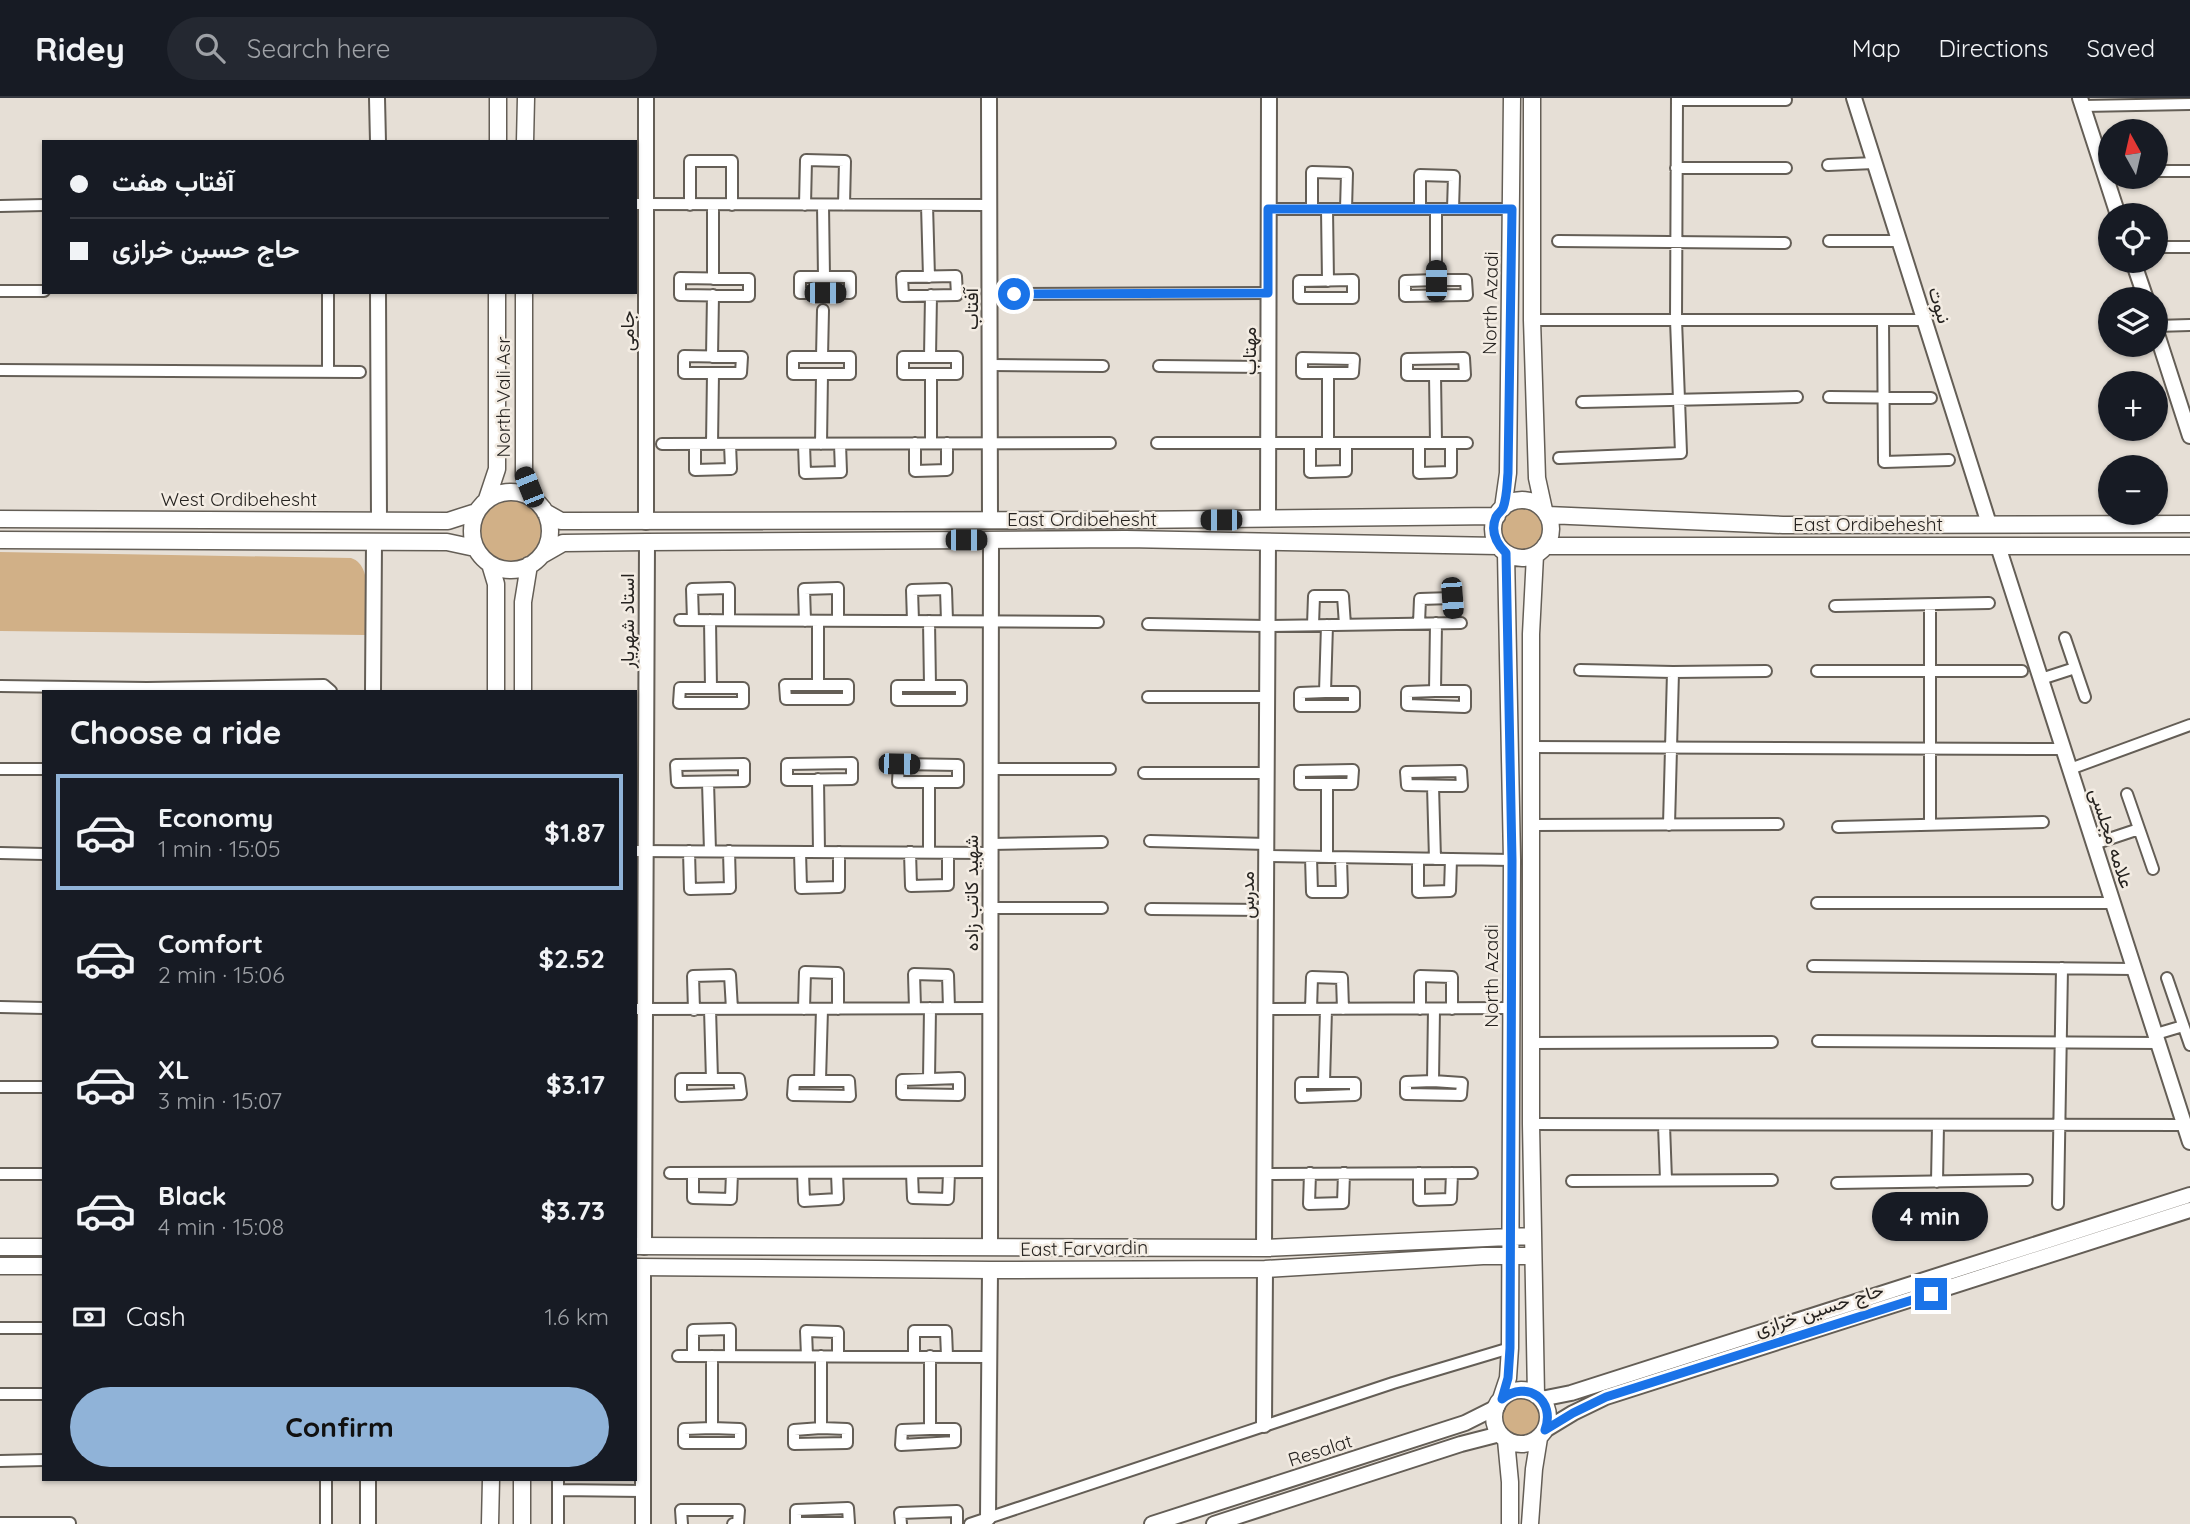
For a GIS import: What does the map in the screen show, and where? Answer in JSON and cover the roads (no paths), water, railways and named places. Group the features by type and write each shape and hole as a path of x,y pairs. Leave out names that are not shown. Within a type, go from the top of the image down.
{"main road":[{"path":"498,98 498,140"},
{"path":"525,140 526,98"},
{"name":"North Azadi","path":"1500,512 1508,473 1512,98"},
{"path":"1532,98 1532,320 1537,478 1551,531 1540,551 1520,558 1502,549 1494,536 1493,526 1500,512 1509,504 1531,502 1545,512"},
{"path":"1512,123 1532,123"},
{"name":"North Vali Asr","path":"487,499 497,468 498,294"},
{"name":"North Vali Asr","path":"524,294 524,474 540,506"},
{"path":"497,456 502,463 510,466 518,463 523,456"},
{"path":"508,491 519,492 540,506 550,534 542,555 528,565 512,570 500,569 490,564 475,548 471,527 476,512 487,499 508,491"},
{"name":"East Ordibehesht","path":"540,506 561,521 578,522 1268,519 1500,512"},
{"name":"West Ordibehesht","path":"0,519 443,521 476,512"},
{"name":"East Ordibehesht","path":"1545,512 1783,525 2190,524"},
{"path":"1109,520 1117,530 1110,540"},
{"path":"1146,540 1139,535 1138,528 1151,520"},
{"path":"436,542 443,537 446,529 443,521"},
{"path":"576,543 571,538 570,531 572,525 578,522"},
{"path":"1915,524 1916,545"},
{"path":"0,540 447,542 475,548"},
{"name":"East Ordibehesht","path":"542,555 563,543 646,542 1146,540 1502,549"},
{"name":"East Ordibehesht","path":"1540,551 1916,545 2190,546"},
{"name":"North Azadi","path":"1499,1403 1508,1378 1510,1348 1512,1008 1512,860 1502,549"},
{"name":"North Azadi","path":"1538,1397 1531,1124 1531,634 1540,551"},
{"path":"490,564 496,584 496,690"},
{"path":"523,690 523,602 528,565"},
{"path":"496,599 510,594 518,596 523,602"},
{"name":"East Farvardin","path":"640,1247 1264,1248 1533,1236"},
{"path":"0,1247 42,1247"},
{"name":"East Farvardin","path":"639,1267 1265,1269 1510,1255 1533,1256"},
{"path":"0,1266 42,1266"},
{"path":"1510,1524 1510,1482 1503,1437 1496,1425 1495,1415 1499,1403 1508,1394 1518,1391 1538,1397 1548,1414 1534,1469 1530,1524"},
{"path":"1503,1437 1524,1444 1542,1434"},
{"path":"490,1524 491,1481"},
{"path":"522,1481 522,1524"}],"street":[{"path":"377,98 378,140"},
{"name":"جامی","path":"646,98 641,204 646,522"},
{"name":"آفتاب","path":"989,98 990,520"},
{"name":"مهتاب","path":"1268,519 1269,98"},
{"name":"نبوت","path":"1854,98 1989,524"},
{"path":"1559,458 1681,453 1676,320 1677,99 1786,100"},
{"path":"2098,147 2082,102 2190,104"},
{"path":"805,205 806,160 845,161 844,205"},
{"path":"690,205 690,161 732,161 732,205"},
{"path":"1828,165 1874,163"},
{"path":"1676,168 1786,168"},
{"path":"2168,171 2190,171"},
{"path":"1312,209 1312,172 1347,173 1346,209"},
{"path":"1420,209 1420,175 1454,176 1453,209"},
{"path":"641,204 990,205"},
{"path":"0,206 42,205"},
{"path":"713,205 713,279"},
{"path":"823,205 824,277"},
{"path":"927,205 929,277"},
{"path":"1268,209 1512,209"},
{"path":"1327,209 1328,281"},
{"path":"1436,209 1436,281"},
{"path":"1558,241 1786,243"},
{"path":"1829,241 1899,241"},
{"path":"2168,247 2190,247"},
{"path":"956,276 957,295 903,296 902,277 929,277 956,276"},
{"path":"680,278 713,279 749,279 749,296 680,295 680,278"},
{"path":"1353,280 1353,298 1299,298 1299,281 1328,281 1353,280"},
{"path":"1466,280 1466,295 1405,296 1405,281 1436,281 1466,280"},
{"path":"0,291 42,291"},
{"path":"990,294 1268,293"},
{"path":"328,294 328,372"},
{"path":"378,294 379,521"},
{"path":"712,356 713,295"},
{"path":"930,357 931,295"},
{"path":"822,357 823,310"},
{"path":"1532,320 1924,320"},
{"path":"1883,320 1884,462 1949,460"},
{"path":"2168,326 2190,325"},
{"path":"684,356 712,356 742,357 741,373 684,373 684,356"},
{"path":"793,357 822,357 850,357 850,374 793,374 793,357"},
{"path":"903,357 930,357 957,357 957,373 903,374 903,357"},
{"path":"2164,357 2190,436"},
{"path":"1302,358 1354,359 1353,373 1328,373 1301,373 1302,358"},
{"path":"1464,358 1465,375 1435,375 1407,375 1407,359 1464,358"},
{"path":"990,365 1104,366"},
{"path":"1159,366 1268,366"},
{"path":"0,370 360,372"},
{"path":"712,373 712,444"},
{"path":"1328,373 1328,443"},
{"path":"821,444 822,374"},
{"path":"931,374 931,443"},
{"path":"1435,375 1436,443"},
{"path":"1583,402 1797,397"},
{"path":"1829,397 1931,398"},
{"path":"915,443 915,471 947,470 947,443"},
{"path":"662,444 1110,443"},
{"path":"1157,443 1467,443"},
{"path":"1310,443 1310,472 1346,471 1346,443"},
{"path":"1419,443 1419,473 1451,472 1451,443"},
{"path":"695,444 695,470 731,469 730,444"},
{"path":"804,444 805,472 841,471 840,444"},
{"name":"شهید کاتب زاده","path":"990,1247 991,540"},
{"path":"373,690 374,542"},
{"name":"استاد شهریار","path":"640,1247 640,851 646,542"},
{"name":"مدرس","path":"1264,1248 1268,542"},
{"name":"علامه مجلسی","path":"1998,546 2190,1142"},
{"path":"693,620 692,589 717,588 729,588 729,620"},
{"path":"805,621 804,589 838,588 838,621"},
{"path":"913,621 912,590 946,589 947,621"},
{"path":"1314,625 1314,596 1343,596 1345,625"},
{"path":"1148,624 1267,626 1458,623 1452,598 1420,598 1419,623"},
{"path":"1835,606 1989,603"},
{"path":"1930,605 1930,825"},
{"path":"680,620 1098,622"},
{"path":"710,620 711,688"},
{"path":"818,621 818,685"},
{"path":"929,621 929,686"},
{"path":"1435,691 1436,623"},
{"path":"1325,692 1327,625"},
{"path":"2065,638 2085,697"},
{"path":"2040,679 2075,668"},
{"path":"1580,670 1766,671"},
{"path":"1817,671 2022,671"},
{"path":"1669,825 1673,672"},
{"path":"0,686 147,688 324,685 331,690"},
{"path":"785,685 818,685 848,685 848,699 786,699 785,685"},
{"path":"929,686 961,686 961,699 897,700 897,687 929,686"},
{"path":"680,688 711,688 743,688 743,703 680,703 680,688"},
{"path":"1435,691 1465,691 1465,707 1407,705 1407,692 1435,691"},
{"path":"1325,692 1354,692 1354,706 1300,706 1300,693 1325,692"},
{"path":"1148,697 1267,697"},
{"path":"2070,769 2190,725"},
{"path":"1531,747 2063,749"},
{"path":"852,763 852,779 818,779 787,780 786,764 852,763"},
{"path":"744,764 744,781 708,782 677,782 676,765 744,764"},
{"path":"899,764 958,765 958,782 929,782 898,782 899,764"},
{"path":"0,769 42,769"},
{"path":"990,769 1110,769"},
{"path":"1353,770 1352,784 1327,785 1300,784 1300,771 1353,770"},
{"path":"1461,771 1462,786 1433,786 1407,785 1406,772 1461,771"},
{"path":"1144,773 1267,773"},
{"path":"818,779 819,852"},
{"path":"708,782 710,851"},
{"path":"929,782 929,853"},
{"path":"1327,785 1327,858"},
{"path":"1433,786 1435,859"},
{"path":"2127,794 2153,869"},
{"path":"1838,827 2043,822"},
{"path":"1531,825 1778,824"},
{"path":"2094,844 2139,829"},
{"path":"1150,841 1266,850 1327,858 1512,860"},
{"path":"640,851 947,853 1102,842"},
{"path":"689,851 690,888 730,888 729,851"},
{"path":"800,852 801,888 839,887 839,852"},
{"path":"910,852 911,886 948,885 947,853"},
{"path":"0,853 42,854"},
{"path":"1311,857 1312,892 1342,892 1341,858"},
{"path":"1418,859 1418,892 1450,891 1451,859"},
{"path":"1817,903 2113,903"},
{"path":"990,908 1102,908"},
{"path":"1151,909 1266,910"},
{"path":"1813,966 2134,969"},
{"path":"2058,1204 2062,968"},
{"path":"804,1009 805,972 838,973 838,1009"},
{"path":"915,1008 915,974 948,975 949,1008"},
{"path":"694,1010 693,976 730,975 732,1009"},
{"path":"1420,1009 1420,976 1452,976 1452,1009"},
{"path":"1311,1009 1312,977 1342,978 1343,1009"},
{"path":"2167,978 2190,1045"},
{"path":"0,1007 42,1008"},
{"path":"640,1009 990,1007"},
{"path":"929,1079 930,1008"},
{"path":"1266,1009 1512,1008"},
{"path":"710,1009 712,1079"},
{"path":"820,1080 822,1009"},
{"path":"1324,1083 1326,1009"},
{"path":"1433,1081 1434,1009"},
{"path":"1818,1041 2061,1042 2157,1039 2183,1026"},
{"path":"1531,1043 1772,1042"},
{"path":"959,1078 959,1095 902,1094 902,1080 929,1079 959,1078"},
{"path":"681,1079 712,1079 739,1079 741,1094 681,1096 681,1079"},
{"path":"820,1080 849,1080 850,1096 793,1095 794,1081 820,1080"},
{"path":"1433,1081 1462,1083 1461,1095 1406,1094 1406,1082 1433,1081"},
{"path":"1301,1083 1324,1083 1355,1083 1355,1096 1301,1097 1301,1083"},
{"path":"0,1087 42,1087"},
{"path":"1531,1124 2185,1125"},
{"path":"1664,1125 1666,1180"},
{"path":"1937,1182 1938,1125"},
{"path":"670,1172 990,1172"},
{"path":"693,1172 693,1198 731,1199 732,1172"},
{"path":"803,1173 804,1201 838,1199 837,1173"},
{"path":"912,1173 913,1198 948,1199 950,1173"},
{"path":"1310,1173 1309,1203 1343,1203 1344,1173"},
{"path":"1419,1173 1419,1200 1451,1199 1452,1173"},
{"path":"1265,1174 1472,1173"},
{"path":"0,1174 42,1174"},
{"path":"1572,1181 1772,1180"},
{"path":"1837,1183 2027,1180"},
{"name":"حاج حسین خرازی","path":"1538,1397 1571,1393 2190,1195"},
{"name":"حاج حسین خرازی","path":"1542,1434 1573,1413 1606,1397 2190,1210"},
{"path":"639,1267 643,1524"},
{"path":"1264,1425 1265,1269"},
{"path":"988,1518 990,1270"},
{"path":"0,1328 42,1328"},
{"path":"693,1356 693,1330 730,1329 730,1356"},
{"path":"807,1356 806,1331 838,1332 838,1356"},
{"path":"915,1356 914,1331 946,1331 947,1356"},
{"path":"970,1524 1264,1425 1510,1348"},
{"path":"678,1356 991,1357"},
{"path":"712,1356 712,1428"},
{"path":"821,1356 821,1429"},
{"path":"930,1356 930,1429"},
{"path":"0,1394 42,1394"},
{"name":"Resalat","path":"1152,1524 1465,1423 1499,1403"},
{"path":"712,1428 740,1429 740,1443 684,1443 684,1429 712,1428"},
{"path":"821,1429 847,1429 847,1443 794,1444 794,1430 821,1429"},
{"path":"930,1429 955,1429 955,1441 901,1445 902,1430 930,1429"},
{"name":"Resalat","path":"1214,1524 1461,1444 1503,1437"},
{"path":"0,1461 42,1460"},
{"path":"326,1481 326,1524"},
{"path":"368,1481 368,1524"},
{"path":"558,1524 558,1485 643,1491"},
{"path":"848,1508 849,1523 821,1524 796,1523 796,1510 848,1508"},
{"path":"682,1524 681,1510 738,1510 738,1524 733,1524"},
{"path":"901,1524 900,1513 957,1511 957,1524"},
{"path":"0,1523 70,1523"}]}
